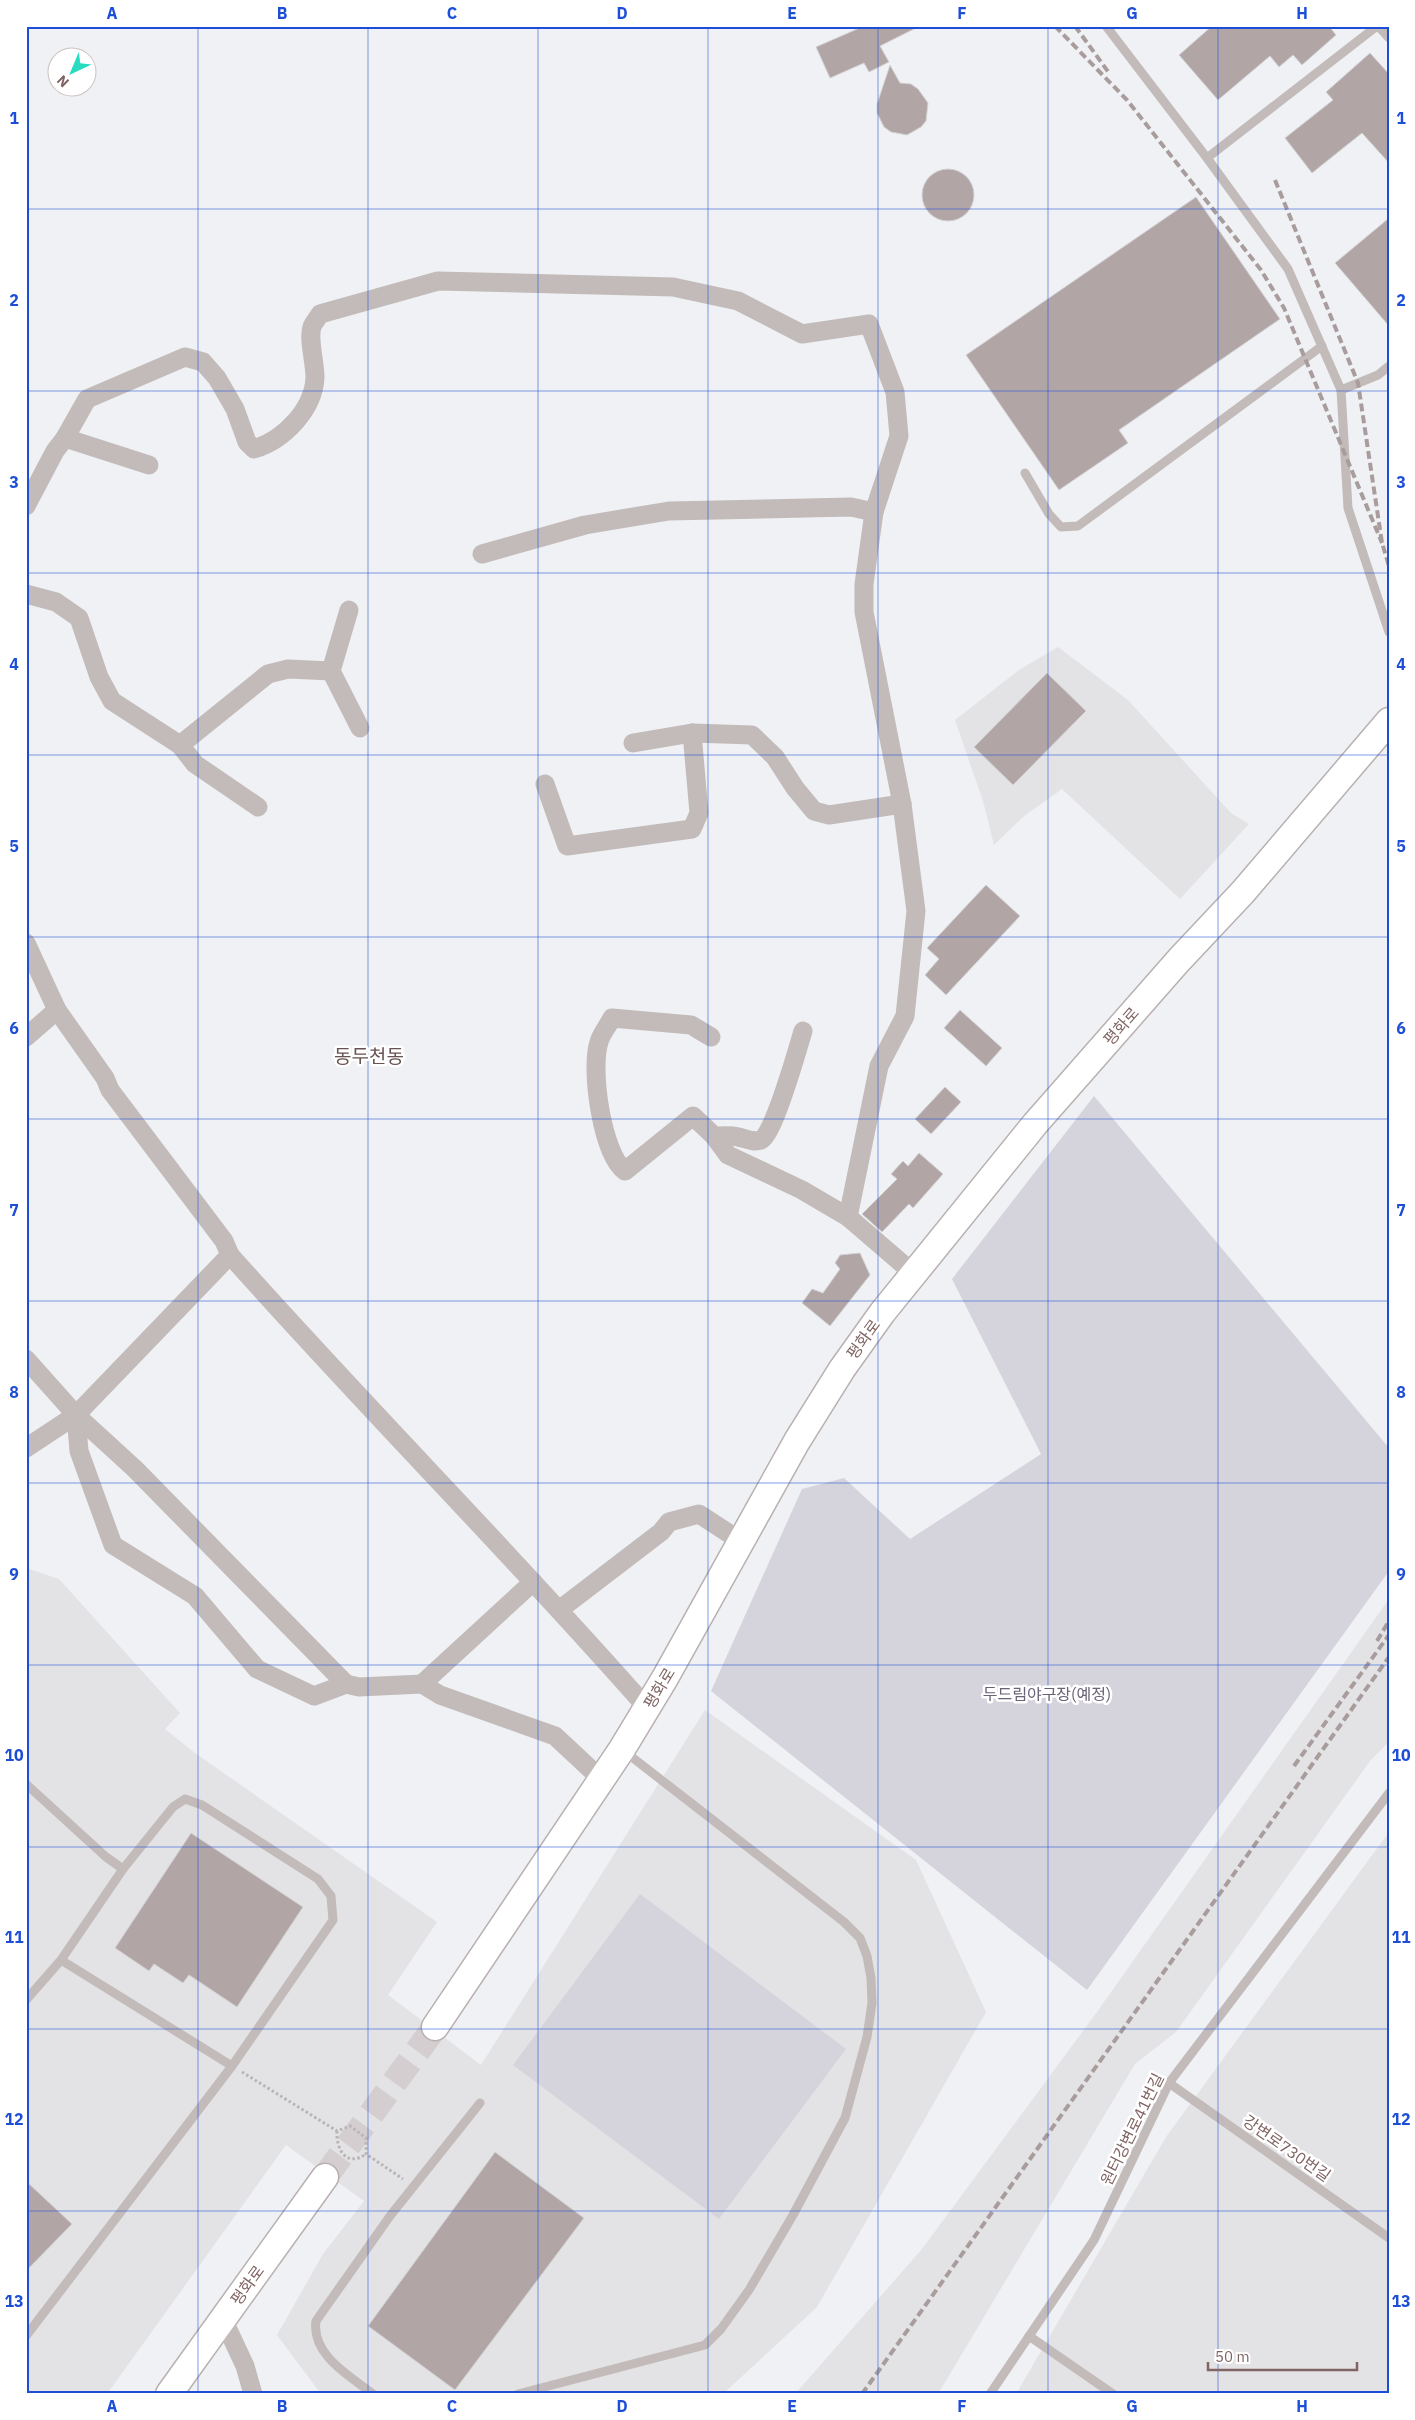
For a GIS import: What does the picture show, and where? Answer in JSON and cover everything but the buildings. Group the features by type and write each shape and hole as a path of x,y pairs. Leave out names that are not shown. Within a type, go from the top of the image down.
{"main road":[{"name":"평화로","path":"435,2027 622,1750 742,1542 797,1441 842,1368 913,1273 1035,1124 1179,960 1242,892 1389,721"},
{"name":"평화로","path":"169,2394 325,2177"}],"street":[{"path":"26,506 55,451 66,438 88,399 185,357 203,362 217,378 235,408 247,442 254,449 268,445 294,424 309,401 315,378 311,327 320,314 438,281 673,287 738,301 802,334 869,324 894,392 899,436 874,512 864,584 864,612 902,804 916,910 905,1016 879,1066 848,1217"},
{"path":"66,438 149,465"},
{"path":"482,554 585,525 669,511 851,508 874,512"},
{"path":"26,594 56,602 79,618 99,676 112,701 180,745 195,764 258,807"},
{"path":"349,610 331,671 360,728"},
{"path":"180,745 268,674 288,669 331,671"},
{"path":"633,743 692,733 752,735 774,757 795,788 814,811 828,814 902,804"},
{"path":"545,784 567,846 692,829 699,812 692,733"},
{"path":"26,943 57,1010 105,1078 110,1090 224,1242 230,1255 318,1353 559,1610 647,1708"},
{"path":"26,1036 57,1010"},
{"path":"711,1038 691,1025 612,1018 598,1042 596,1077 604,1137 617,1165 625,1171 693,1116 714,1136 728,1155 802,1190 848,1217 913,1273"},
{"path":"714,1136 738,1137 750,1140 760,1140 765,1137 773,1123 803,1031"},
{"path":"26,1448 76,1415 230,1255"},
{"path":"26,1359 76,1415 136,1469 346,1684 359,1687 422,1684 440,1695 554,1736 601,1779"},
{"path":"76,1415 79,1451 113,1545 195,1596 257,1669 314,1696 346,1684"},
{"path":"559,1610 661,1532 669,1522 699,1514 742,1542"},
{"path":"422,1684 533,1582"},
{"path":"223,2319 245,2366 253,2394"}],"lane":[{"path":"1106,26 1207,158 1288,269 1341,390 1348,508 1389,632"},
{"path":"1207,158 1378,26 1389,38"},
{"path":"1025,473 1049,514 1062,527 1078,526 1322,346"},
{"path":"1341,390 1378,375 1389,366"},
{"path":"518,2394 705,2345 721,2329 754,2282 793,2216 845,2118 866,2037 872,2003 871,1978 860,1938 844,1922 622,1750"},
{"path":"26,1784 106,1857 123,1869"},
{"name":"원터강변로41번길","path":"990,2394 1094,2240 1169,2083 1389,1793"},
{"path":"26,2000 61,1960 123,1869 173,1807 185,1799 202,1805 318,1879 331,1896 333,1920 232,2066 26,2336"},
{"path":"61,1960 232,2066"},
{"name":"강변로730번길","path":"1169,2083 1389,2238"},
{"path":"373,2394 325,2355 315,2331 316,2321 414,2186 480,2103"},
{"path":"1029,2336 1113,2394"}],"path":[{"path":"232,2066 336,2131"},
{"path":"336,2131 350,2126 364,2136 366,2138 366,2154"},
{"path":"336,2131 336,2142 346,2156 351,2159 359,2159 366,2154"},
{"path":"366,2154 414,2186"}],"shaded area":[{"path":"1058,647 1128,700 1231,813 1249,824 1180,899 1062,789 1024,816 994,845 983,801 955,720 1019,670"},
{"path":"26,1568 59,1579 180,1713 165,1729 195,1753 437,1922 388,1995 481,2065 705,1710 916,1860 986,2012 817,2307 723,2394 321,2394 277,2335 323,2254 364,2201 286,2145 107,2394 26,2394"},
{"path":"1389,1599 1389,1742 1370,1761 1176,2032 1135,2064 938,2394 795,2394 922,2249 1097,2012"},
{"path":"1389,1832 1389,2394 1016,2394 1166,2137"}],"green space":[{"name":"두드림야구장(예정)","path":"1094,1096 1389,1448 1389,1571 1087,1990 711,1691 802,1489 844,1478 910,1539 1041,1454 952,1279"},
{"path":"640,1894 846,2049 719,2219 513,2065"}],"tunnel":[{"path":"325,2177 435,2027"}],"railway":[{"path":"1055,26 1127,100 1261,270 1284,308 1382,543"},
{"path":"1075,26 1109,73"},
{"path":"1275,180 1358,383 1382,543 1389,566"},
{"path":"1377,1641 1389,1621"},
{"path":"1294,1766 1389,1635"},
{"path":"862,2394 1389,1657"}],"district":[{"name":"동두천동","path":"369,1056"}]}
